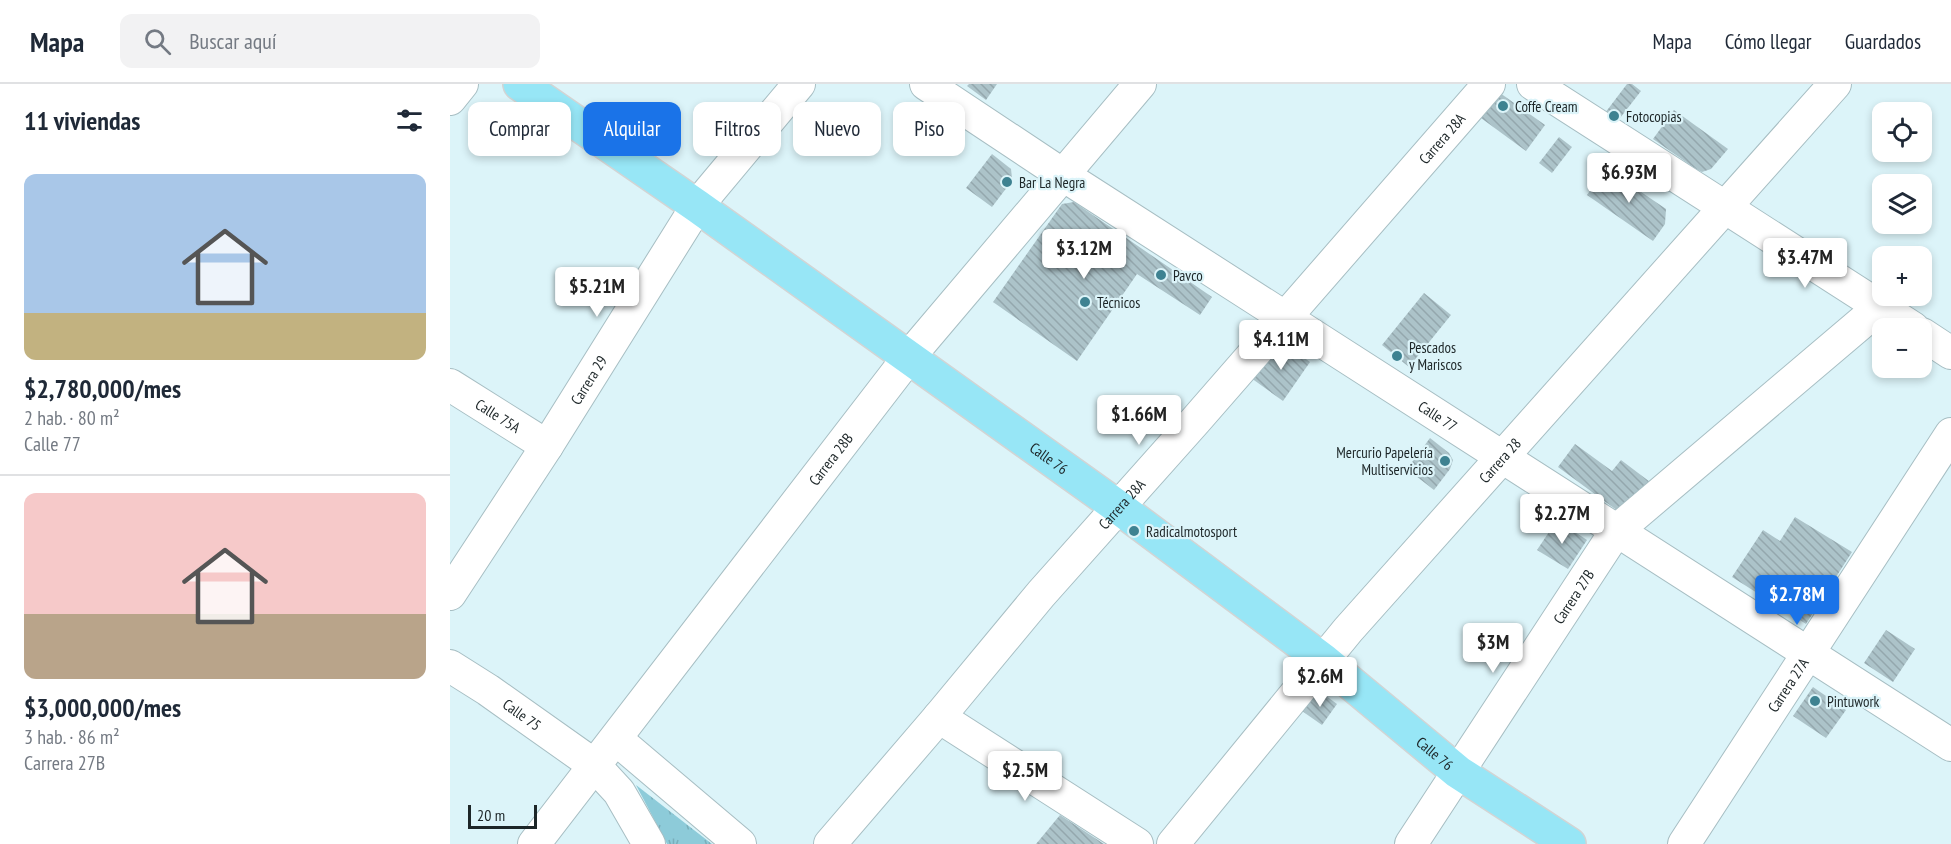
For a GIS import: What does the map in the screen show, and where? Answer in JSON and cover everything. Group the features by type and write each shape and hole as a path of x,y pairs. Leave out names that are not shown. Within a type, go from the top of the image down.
{"main road":[{"name":"Calle 76","path":"520,84 697,206 1118,507 1323,660 1458,772 1569,844"}],"street":[{"path":"450,99 462,84"},
{"name":"Carrera 29","path":"450,594 547,446 697,206 799,84"},
{"name":"Calle 77","path":"926,84 1063,175 1951,745"},
{"name":"Carrera 28B","path":"534,844 908,358 1140,84"},
{"name":"Carrera 28A","path":"830,844 1041,594 1489,84"},
{"path":"1533,84 1897,318"},
{"name":"Carrera 28","path":"1173,844 1355,622 1835,84"},
{"name":"Carrera 27B","path":"1411,844 1616,531 1880,307"},
{"path":"1932,341 1951,353"},
{"name":"Calle 75A","path":"450,385 547,446"},
{"name":"Carrera 27A","path":"1684,844 1951,434"},
{"name":"Calle 75","path":"450,666 594,765 619,792 649,844"},
{"path":"939,717 1137,844"},
{"path":"616,739 740,844"}],"green space":[{"path":"636,785 712,844 667,844"}],"building":[{"path":"969,84 997,84 986,100 967,86"},
{"path":"1627,84 1632,84 1641,91 1617,122 1605,113"},
{"path":"1500,93 1545,125 1526,151 1481,118"},
{"path":"1674,110 1728,149 1711,169 1702,172 1696,169 1653,139"},
{"path":"1559,137 1572,147 1552,173 1539,163"},
{"path":"992,154 1011,169 1012,178 992,207 966,188"},
{"path":"1606,168 1666,209 1665,224 1653,241 1587,195"},
{"path":"1074,202 1212,297 1200,315 1137,274 1077,361 993,302 1062,204"},
{"path":"1424,293 1451,315 1409,367 1382,345"},
{"path":"1279,345 1288,346 1310,362 1283,401 1251,378"},
{"path":"1430,438 1449,453 1453,460 1450,469 1434,490 1407,469"},
{"path":"1575,444 1612,471 1621,460 1654,485 1622,514 1558,467"},
{"path":"1795,517 1852,552 1806,624 1732,577 1763,530 1780,541"},
{"path":"1557,520 1587,540 1568,569 1537,550"},
{"path":"1886,630 1915,649 1893,682 1864,663"},
{"path":"1813,687 1846,710 1826,738 1793,716"},
{"path":"1318,690 1337,704 1322,725 1302,711"},
{"path":"1060,815 1104,844 1036,844"}],"place":[{"name":"Coffe Cream","path":"1503,106"},
{"name":"Fotocopias","path":"1614,116"},
{"name":"Bar La Negra","path":"1007,182"},
{"name":"Pavco","path":"1161,275"},
{"name":"Técnicos","path":"1085,302"},
{"name":"Pescados y Mariscos","path":"1397,356"},
{"name":"Mercurio Papelería Multiservicios","path":"1445,461"},
{"name":"Radicalmotosport","path":"1134,531"},
{"name":"Pintuwork","path":"1815,701"}]}
